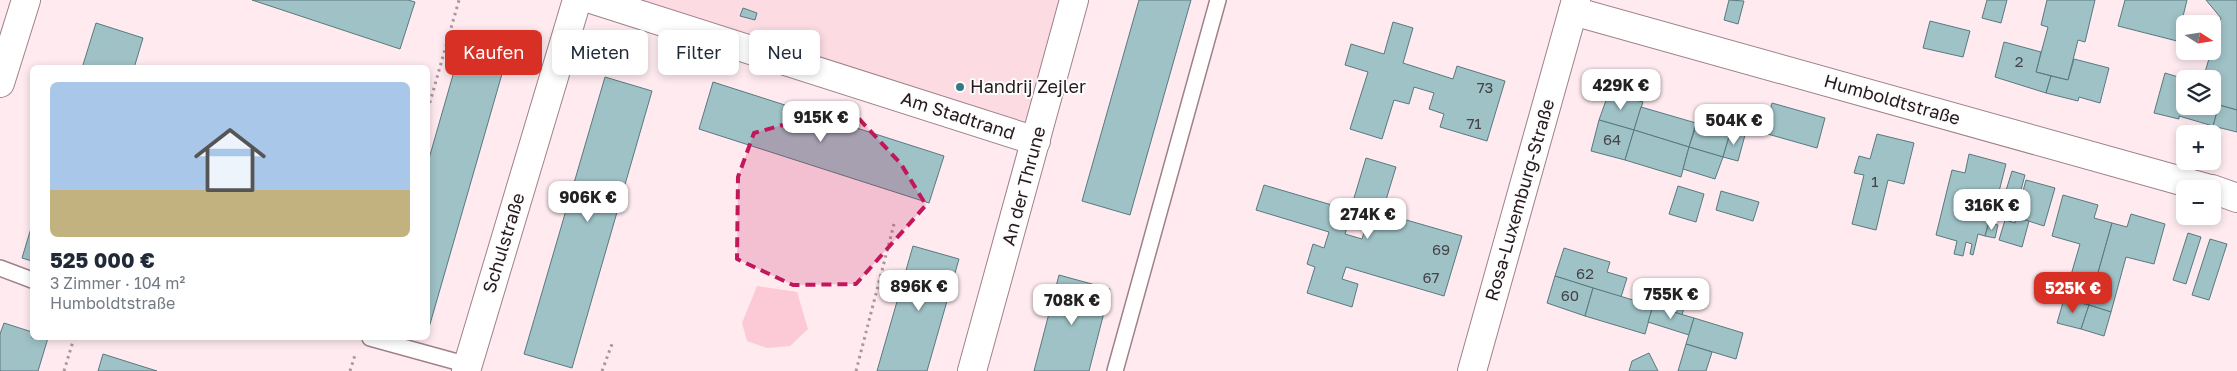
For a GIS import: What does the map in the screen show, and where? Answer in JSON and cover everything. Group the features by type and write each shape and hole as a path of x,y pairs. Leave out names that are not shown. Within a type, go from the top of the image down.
{"street":[{"path":"0,83 26,0"},
{"name":"Schulstraße","path":"467,368 577,0"},
{"name":"Am Stadtrand","path":"594,0 1036,141"},
{"name":"An der Thrune","path":"972,371 1074,0"},
{"name":"Humboldtstraße","path":"1575,5 2180,180"},
{"name":"Rosa-Luxemburg-Straße","path":"1472,371 1575,5"},
{"name":"Humboldtstraße","path":"2221,192 2237,198"}],"lane":[{"path":"1115,371 1218,0"},
{"path":"0,268 30,279"},
{"path":"376,340 467,368"}],"path":[{"path":"430,102 459,0"},
{"path":"856,371 894,224"},
{"path":"64,371 73,340"},
{"path":"602,371 612,344"}],"highlighted area":[{"path":"848,107 901,164 926,205 856,284 793,285 737,259 738,177 754,133"}],"shaded area":[{"name":"Handrij Zejler","path":"595,0 1074,0 1036,140 820,71 820,30 749,30 749,49 739,46 739,30 690,30"},
{"path":"757,286 797,292 808,329 790,346 767,348 747,341 742,323"}],"building":[{"path":"252,0 408,0 415,2 400,49"},
{"path":"1139,0 1191,0 1130,215 1082,201"},
{"path":"1729,0 1744,1 1738,24 1724,20"},
{"path":"1987,0 2007,0 2001,23 1982,18"},
{"path":"2047,0 2095,0 2085,42 2078,40 2068,80 2036,72 2048,27 2041,25"},
{"path":"2125,0 2187,0 2183,15 2176,15 2176,41 2118,26"},
{"path":"2206,0 2237,0 2237,110 2221,106 2221,70 2206,70 2209,60 2221,60 2221,15 2218,15"},
{"path":"743,8 757,13 755,20 740,16"},
{"path":"1930,21 1970,31 1963,57 1923,48"},
{"path":"1393,22 1413,28 1403,63 1453,79 1457,66 1505,81 1487,141 1440,127 1444,114 1429,109 1434,93 1414,87 1409,104 1394,100 1382,139 1350,129 1368,72 1345,65 1351,44 1384,54"},
{"path":"96,23 143,38 135,65 83,65"},
{"path":"2004,42 2041,52 2036,72 2051,76 2046,93 1995,77"},
{"path":"2074,59 2109,68 2100,103 2079,97 2078,101 2046,93 2051,76 2068,80"},
{"path":"2165,73 2176,76 2176,115 2216,115 2213,125 2210,125 2179,116 2179,119 2154,113"},
{"path":"453,75 502,75 430,324 430,155"},
{"path":"605,77 652,91 572,368 524,354"},
{"path":"713,82 944,156 929,203 699,129"},
{"path":"1609,92 1643,102 1634,130 1599,120"},
{"path":"1772,103 1825,118 1817,148 1764,133"},
{"path":"2221,106 2237,110 2237,132 2221,128 2221,125 2213,125 2216,115 2221,115"},
{"path":"1641,107 1696,123 1689,147 1634,130"},
{"path":"1699,117 1732,127 1723,157 1689,147"},
{"path":"1599,120 1634,130 1625,160 1591,151"},
{"path":"1634,130 1689,147 1681,177 1625,160"},
{"path":"1731,130 1745,135 1738,161 1723,157"},
{"path":"1877,134 1914,143 1904,184 1888,180 1876,230 1852,224 1864,175 1854,173 1859,156 1870,159"},
{"path":"1689,147 1723,157 1715,179 1683,169"},
{"path":"1969,154 2006,164 1995,207 1986,205 1982,219 1989,221 1985,236 1978,234 1973,255 1970,254 1972,244 1966,242 1963,256 1954,254 1957,241 1936,235 1952,170 1965,173"},
{"path":"1366,158 1396,167 1382,213 1462,236 1444,296 1346,267 1342,279 1358,284 1352,307 1307,293 1315,267 1307,264 1313,244 1324,248 1329,232 1256,210 1264,185 1352,211 1345,234 1362,239 1370,214 1351,208"},
{"path":"2012,171 2025,175 2018,201 2004,197"},
{"path":"2026,180 2055,188 2044,226 2016,217"},
{"path":"1678,186 1704,194 1696,222 1669,214"},
{"path":"1721,191 1759,202 1753,221 1716,210"},
{"path":"2063,195 2098,205 2094,218 2112,223 2089,305 2064,299 2080,244 2052,236"},
{"path":"2131,214 2165,224 2154,264 2126,257 2111,312 2089,305 2112,223 2127,227"},
{"path":"2016,217 2029,221 2022,247 1999,240 2005,220 2015,223"},
{"path":"1989,223 1998,225 1995,238 1985,236"},
{"path":"30,232 30,260 22,258"},
{"path":"2188,233 2201,237 2186,284 2173,280"},
{"path":"2210,239 2227,244 2209,300 2192,295"},
{"path":"913,246 959,259 927,371 877,371"},
{"path":"1564,248 1610,262 1607,272 1627,278 1621,297 1555,276"},
{"path":"1059,275 1110,289 1089,371 1034,371"},
{"path":"1555,276 1593,288 1585,316 1547,303"},
{"path":"1647,281 1675,290 1669,311 1641,303"},
{"path":"1593,288 1653,306 1645,334 1585,316"},
{"path":"1674,297 1686,300 1682,315 1669,311"},
{"path":"2064,299 2089,305 2081,329 2057,323"},
{"path":"2089,305 2111,312 2104,336 2081,329"},
{"path":"1653,306 1694,318 1689,335 1648,322"},
{"path":"1694,318 1743,333 1736,359 1686,344"},
{"path":"4,323 30,331 30,340 47,340 38,371 0,371 0,334"},
{"path":"1686,344 1712,352 1706,371 1678,371"},
{"path":"1649,353 1658,371 1629,371 1632,361"},
{"path":"103,354 141,366 157,371 98,371"}],"place":[{"name":"Handrij Zejler","path":"960,87"}]}
